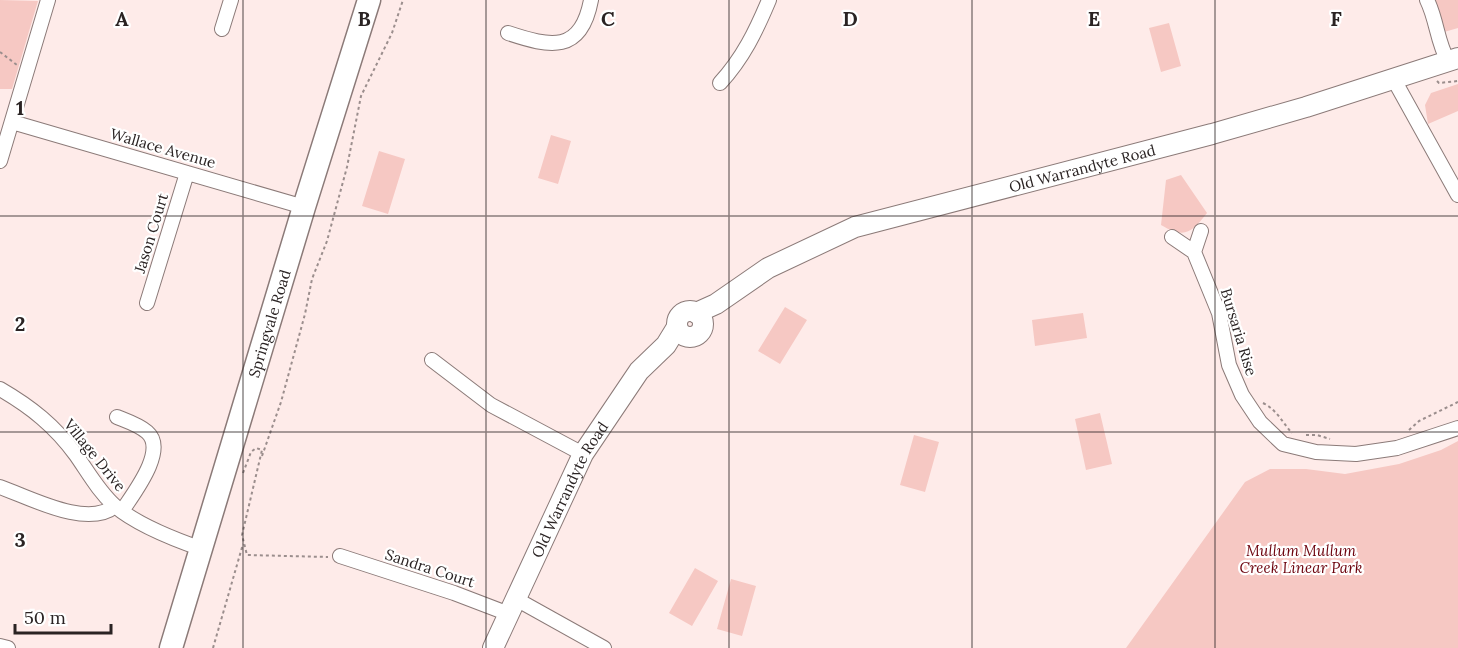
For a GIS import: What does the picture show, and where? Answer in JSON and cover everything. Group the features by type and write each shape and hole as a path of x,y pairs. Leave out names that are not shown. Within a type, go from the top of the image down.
{"main road":[{"name":"Springvale Road","path":"171,648 369,0"},
{"name":"Old Warrandyte Road","path":"493,648 583,454 639,370 682,331 698,334 699,318 768,268 855,227 1212,134 1453,60"}],"street":[{"path":"0,161 48,0"},
{"path":"222,28 231,0"},
{"path":"508,33 536,42 559,43 577,35 588,18 591,0"},
{"path":"720,83 737,64 769,0"},
{"path":"1427,0 1432,9 1440,47 1453,60"},
{"path":"1393,78 1458,195"},
{"name":"Wallace Avenue","path":"12,122 304,207"},
{"name":"Jason Court","path":"147,303 187,173"},
{"path":"1172,237 1194,252 1201,231"},
{"name":"Bursaria Rise","path":"1194,252 1219,313 1229,365 1242,395 1260,422 1283,444 1316,452 1356,454 1397,448 1458,428"},
{"path":"432,360 491,405 583,454"},
{"name":"Village Drive","path":"0,389 38,413 74,452 98,486 118,508 156,529 202,549"},
{"path":"0,487 71,513 94,514 118,508 144,478 153,458 153,449 149,433 117,417"},
{"name":"Sandra Court","path":"340,556 453,593 513,607 604,648"},
{"path":"0,646 8,648"}],"path":[{"path":"340,556 316,558 247,555 242,535 262,456 281,402 306,315 312,279 327,241 347,167 361,96 392,33 404,0"},
{"path":"0,52 27,73"},
{"path":"1263,402 1283,419 1292,433 1317,435 1332,440"},
{"path":"1407,432 1419,421 1458,402"},
{"path":"241,478 251,452 256,448 262,450 262,456"},
{"path":"213,648 243,543"}],"green space":[{"path":"0,0 38,1 12,89 0,89"},
{"path":"1429,0 1458,0 1458,28 1444,32"},
{"path":"1169,23 1181,66 1161,72 1149,28"},
{"path":"1458,84 1458,111 1428,124 1425,105 1431,93"},
{"path":"551,135 571,141 558,184 538,178"},
{"path":"379,151 405,159 388,214 362,206"},
{"path":"1181,175 1207,213 1192,229 1182,233 1161,225 1166,180"},
{"path":"785,307 807,320 780,364 758,351"},
{"path":"1083,313 1087,338 1035,346 1032,320"},
{"path":"1100,413 1112,464 1086,470 1075,419"},
{"path":"914,435 939,442 925,492 900,485"},
{"name":"Mullum Mullum Creek Linear Park","path":"1458,441 1458,648 1126,648 1245,482 1270,469 1306,469 1345,474 1399,464 1441,450"},
{"path":"695,568 718,581 692,626 669,613"},
{"path":"731,579 756,586 742,636 717,629"}]}
